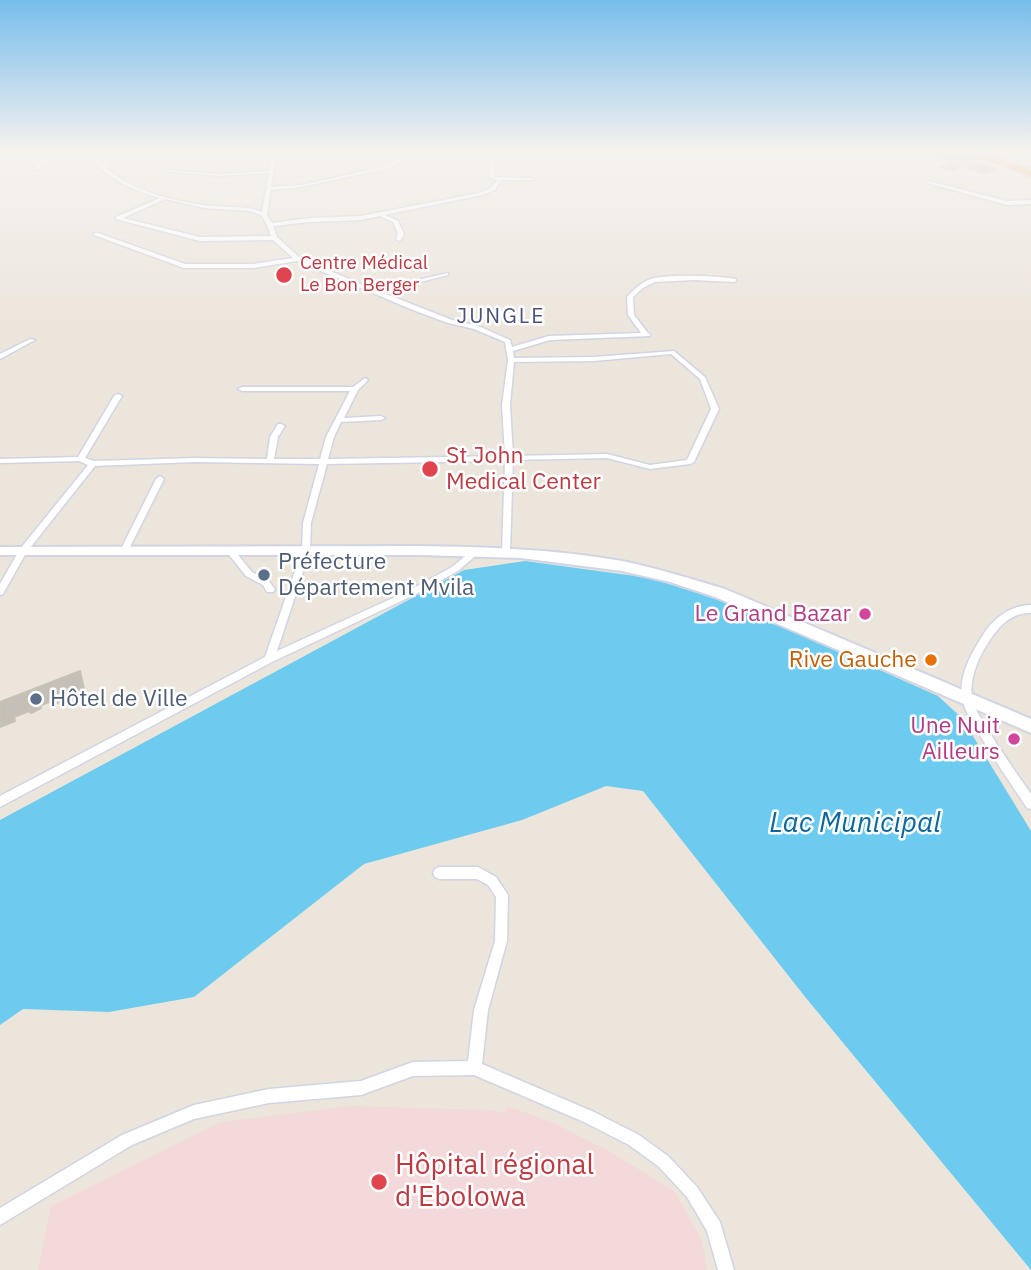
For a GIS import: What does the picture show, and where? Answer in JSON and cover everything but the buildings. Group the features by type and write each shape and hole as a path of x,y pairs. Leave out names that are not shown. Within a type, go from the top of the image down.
{"street":[{"path":"133,211 118,218 200,239 274,239"},
{"path":"257,211 264,215 270,225 274,239 298,259 450,323 477,327 508,341 511,360 506,405 509,459 506,551"},
{"path":"270,225 375,216 398,211"},
{"path":"375,216 390,217 395,221 401,234 399,239"},
{"path":"328,232 331,220"},
{"path":"96,234 184,267 253,266 298,259"},
{"path":"374,292 446,274"},
{"path":"511,350 549,338 648,335 631,315 630,297 638,289 656,279 734,280"},
{"path":"0,357 32,340"},
{"path":"0,461 80,460 93,464 195,460 324,461 607,456 650,467 690,462 715,409 703,378 672,352 594,359 511,360"},
{"path":"269,659 306,551 307,523 338,420 355,389 365,380"},
{"path":"242,389 355,389"},
{"path":"80,460 118,396"},
{"path":"338,420 381,418"},
{"path":"270,461 274,437 281,426"},
{"path":"0,592 23,551 93,464"},
{"path":"124,551 160,479"},
{"path":"0,802 269,659 411,593 455,569 478,550"},
{"path":"0,551 478,550 584,560 692,583 1031,726"},
{"path":"230,551 248,574 266,583 270,590"},
{"path":"1031,610 1017,611 1007,617 995,626 983,641 968,677 967,699 1031,804"},
{"path":"439,873 478,873 492,881 502,895 500,941 481,1010 474,1068"},
{"path":"0,1217 127,1140 194,1112 269,1096 361,1088 413,1069 474,1068 589,1117 634,1140 663,1161 692,1192 714,1228 726,1270"}],"shaded area":[{"name":"Hôpital régional d'Ebolowa","path":"349,1106 492,1110 505,1113 507,1106 552,1122 614,1154 675,1192 702,1241 707,1270 38,1270 51,1206 221,1122"}],"water":[{"name":"Lac Municipal","path":"525,561 650,578 729,603 938,696 962,718 1031,831 1031,1270 806,998 643,791 606,786 522,820 364,864 194,997 109,1012 23,1009 0,1025 0,820 464,570"}],"place":[{"name":"Centre Médical Le Bon Berger","path":"284,275"},
{"name":"St John Medical Center","path":"430,469"},
{"name":"Préfecture Département Mvila","path":"264,575"},
{"name":"Le Grand Bazar","path":"865,614"},
{"name":"Rive Gauche","path":"931,660"},
{"name":"Hôtel de Ville","path":"36,699"},
{"name":"Une Nuit Ailleurs","path":"1014,739"},
{"name":"Hôpital régional d'Ebolowa","path":"379,1182"}],"district":[{"name":"JUNGLE","path":"501,317"}]}
